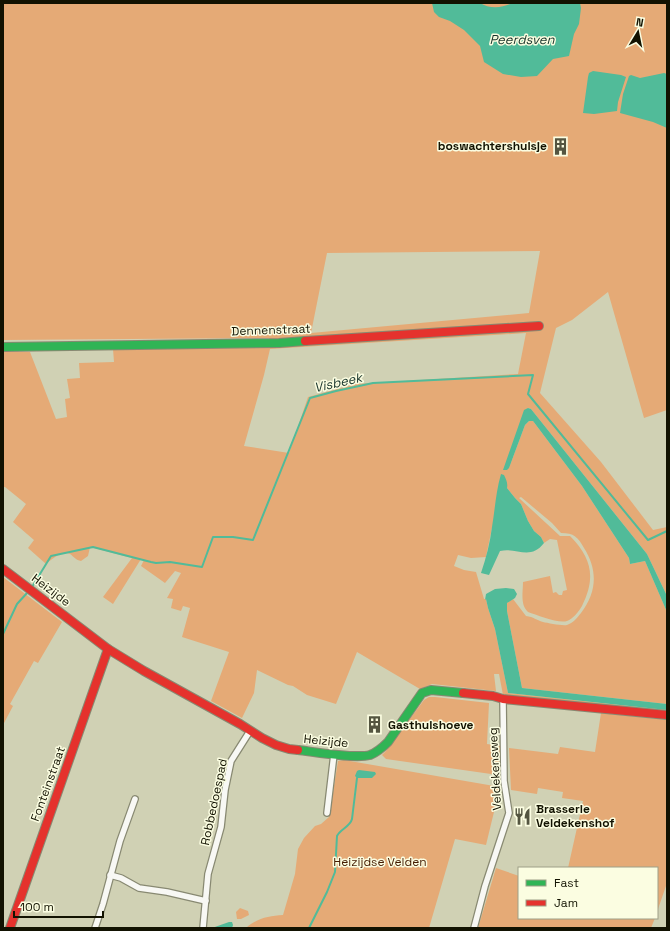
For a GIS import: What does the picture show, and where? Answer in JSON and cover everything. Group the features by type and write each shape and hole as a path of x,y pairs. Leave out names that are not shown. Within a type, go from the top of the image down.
{"street":[{"name":"Dennenstraat","path":"3,347 279,343 539,326"},
{"name":"Heizijde","path":"3,569 108,649 250,731 276,745 289,749 361,756 371,755 379,751 403,722 422,693 431,690 493,696 502,699 667,715"},
{"name":"Fonteinstraat","path":"10,928 46,824 57,798 108,649"},
{"name":"Veldekensweg","path":"474,928 485,886 509,813 504,781 502,699"},
{"name":"Robbedoespad","path":"203,928 208,874 221,827 225,790 231,761 250,731"},
{"path":"328,813 334,754"},
{"path":"96,928 120,842 136,799"},
{"path":"110,875 121,878 139,888 167,892 206,901"}],"green space":[{"path":"3,3 667,3 667,410 644,418 608,292 572,320 556,328 540,393 601,462 653,530 667,527 667,596 647,554 531,409 528,408 509,468 525,425 529,421 533,421 582,486 629,558 630,564 645,561 667,612 667,704 522,688 507,611 507,603 513,599 526,616 543,622 567,625 581,613 586,605 593,589 594,581 592,564 578,538 569,534 561,533 552,523 521,497 519,498 560,536 570,536 583,552 587,560 590,569 589,586 582,606 576,615 563,622 548,619 528,612 525,609 522,598 523,582 550,576 553,593 556,592 559,595 562,595 563,591 567,590 557,540 550,539 544,543 528,521 521,504 507,488 492,528 486,557 471,558 458,555 454,566 464,570 476,572 495,629 508,693 667,710 667,712 503,695 499,674 494,674 496,691 432,684 420,689 357,652 336,704 307,695 293,686 257,670 254,693 242,718 211,701 229,652 182,637 190,608 183,606 181,611 171,608 173,599 167,598 181,573 175,571 165,583 141,566 144,560 141,559 113,604 103,597 132,558 90,547 88,556 81,561 70,554 64,553 46,564 28,548 34,540 13,522 26,504 3,487 3,351 30,352 56,419 67,417 65,399 70,398 67,379 80,378 79,363 114,362 113,349 270,346 269,338 3,340","holes":["540,251 529,313 311,333 327,253","526,333 518,374 356,384 308,397 289,453 244,446 270,349"]},
{"path":"3,577 62,622 38,663 34,661 10,704 13,706 3,725"},
{"path":"429,697 489,703 487,744 500,746 498,775 386,759 382,755 424,700"},
{"path":"601,713 667,720 667,883 658,909 658,867 568,867 583,801 562,798 563,792 538,788 537,794 511,790 509,748 558,754 560,747 595,752"},
{"name":"Heizijdse Velden","path":"344,760 500,787 486,845 455,839 429,928 246,928 263,918 283,915 295,874 298,849 304,838 315,826 321,824 329,817 338,761"},
{"path":"496,868 518,876 518,919 655,919 651,928 478,928"},
{"path":"240,908 248,911 249,915 241,919 237,919 236,912"}],"water":[{"name":"Peerdsven","path":"432,3 480,3 496,7 512,3 580,3 581,8 579,24 574,34 569,56 553,59 537,76 521,77 503,74 484,62 480,46 464,30 450,21 439,17 434,12"},
{"path":"593,71 626,77 618,102 617,111 594,114 583,113 588,77 589,73"},
{"path":"664,73 667,74 667,128 653,122 620,113 623,94 629,76 631,75 640,78"},
{"path":"528,408 531,409 647,554 667,596 667,612 645,561 630,564 629,558 582,486 533,421 529,421 525,425 509,468 507,470 503,470 524,410"},
{"path":"501,474 504,475 507,488 521,504 528,521 544,543 534,551 500,551 489,575 481,573 490,539"},
{"path":"495,589 514,589 517,594 515,598 507,603 507,611 522,688 667,704 667,710 508,693 495,629 486,599 485,600 486,594"},
{"path":"359,770 375,772 376,774 372,778 357,778 355,776"},
{"path":"232,922 232,928 212,928"}],"waterway":[{"name":"Visbeek","path":"32,587 51,556 93,547 156,563 170,562 202,567 213,537 233,537 253,540 310,398 373,383 533,375 528,394 648,540 667,531"},
{"name":"Visbeek","path":"3,634 17,604 27,593"},
{"path":"309,928 335,872 337,836 351,822 352,819 357,778"}],"traffic: fast":[{"path":"3,347 279,343 305,341"},
{"path":"298,750 345,756 370,755 378,751 388,742 422,693 431,690 463,693"}],"traffic: jam":[{"path":"305,341 539,326"},
{"path":"3,569 108,649 262,738 276,745 298,750"},
{"path":"10,928 108,649"},
{"path":"463,693 493,696 503,699 667,715"}],"place":[{"name":"boswachtershuisje","path":"560,146"},
{"name":"Gasthuishoeve","path":"375,725"},
{"name":"Brasserie Veldekenshof","path":"523,816"}]}
